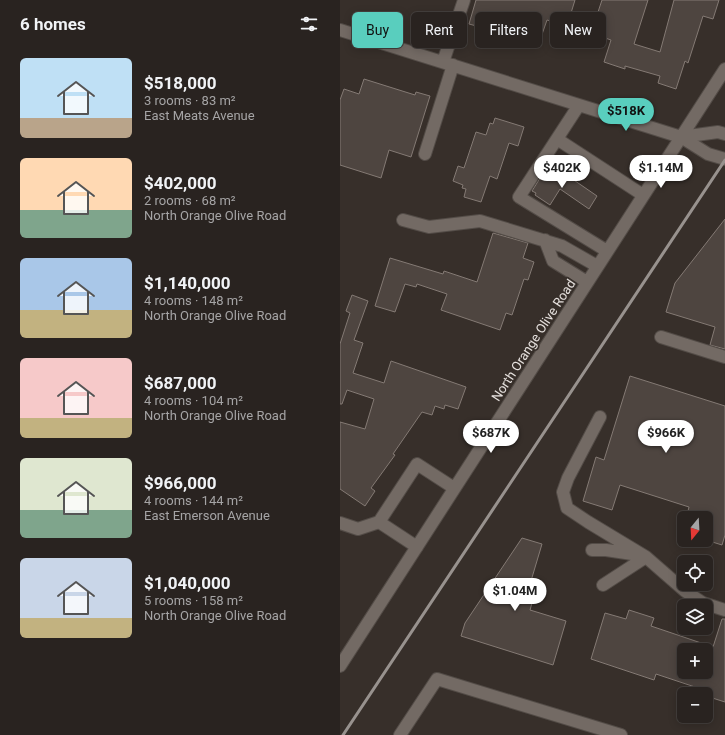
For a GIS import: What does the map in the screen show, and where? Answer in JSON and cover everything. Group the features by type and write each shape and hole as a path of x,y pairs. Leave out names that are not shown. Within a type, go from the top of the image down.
{"street":[{"path":"424,154 464,0"},
{"path":"340,30 681,137 708,154 725,159"},
{"name":"North Orange Olive Road","path":"340,666 725,69"},
{"path":"579,105 519,197 607,251"},
{"path":"681,137 718,132 725,134"},
{"path":"557,139 643,195"},
{"path":"404,220 429,227 480,221 562,246 597,266"},
{"path":"545,240 553,261 587,282"},
{"path":"661,337 725,357"},
{"path":"600,417 568,478 563,492 564,501 568,508 588,522 646,557 685,591 703,603 725,610"},
{"path":"340,523 358,529 379,522 417,464 454,488"},
{"path":"379,522 417,547"},
{"path":"592,550 606,550 646,557"},
{"path":"603,585 646,557"},
{"path":"400,735 437,679 621,735"}],"building":[{"path":"476,0 575,0 571,12 550,12 550,21 547,20 542,34 542,12 475,12 475,26 469,24"},
{"path":"602,0 648,0 634,44 660,52 674,0 719,0 713,19 703,16 688,63 685,61 676,89 658,83 660,76 625,66 625,69 604,62 611,40 606,38 606,12 598,12"},
{"path":"364,79 415,95 416,92 430,96 411,157 389,150 381,178 340,165 340,100 344,89 359,94"},
{"path":"495,118 524,127 518,146 509,143 497,179 490,176 481,202 464,197 466,189 462,188 463,185 453,181 458,166 464,168 476,132 486,135 490,123 493,124"},
{"path":"545,170 549,173 552,170 566,179 568,176 597,196 589,209 560,189 550,205 535,195 536,193 532,191"},
{"path":"725,219 725,349 710,345 715,327 666,312 675,283"},
{"path":"493,233 528,243 523,258 534,262 528,280 524,279 512,315 506,313 500,330 441,310 447,294 417,284 416,287 405,284 395,312 375,306 390,258 443,274 444,271 477,282"},
{"path":"352,295 368,301 354,340 363,343 353,373 384,383 391,361 466,387 458,409 445,405 444,409 435,406 432,415 422,412 393,454 395,455 371,488 375,491 365,506 340,489 340,422 365,429 374,399 347,390 342,404 340,404 340,344 350,313 346,311"},
{"path":"630,376 725,406 725,535 722,545 713,542 713,511 688,511 689,507 620,485 612,510 583,501 596,457 604,460"},
{"path":"522,538 542,544 525,601 532,603 530,610 566,621 553,665 461,636 465,623"},
{"path":"629,610 654,618 651,626 701,643 677,643 677,679 713,679 713,647 722,619 725,619 725,702 713,698 713,687 695,687 656,674 654,680 591,659 605,613 626,619"}],"railway":[{"path":"343,735 725,160"}]}
